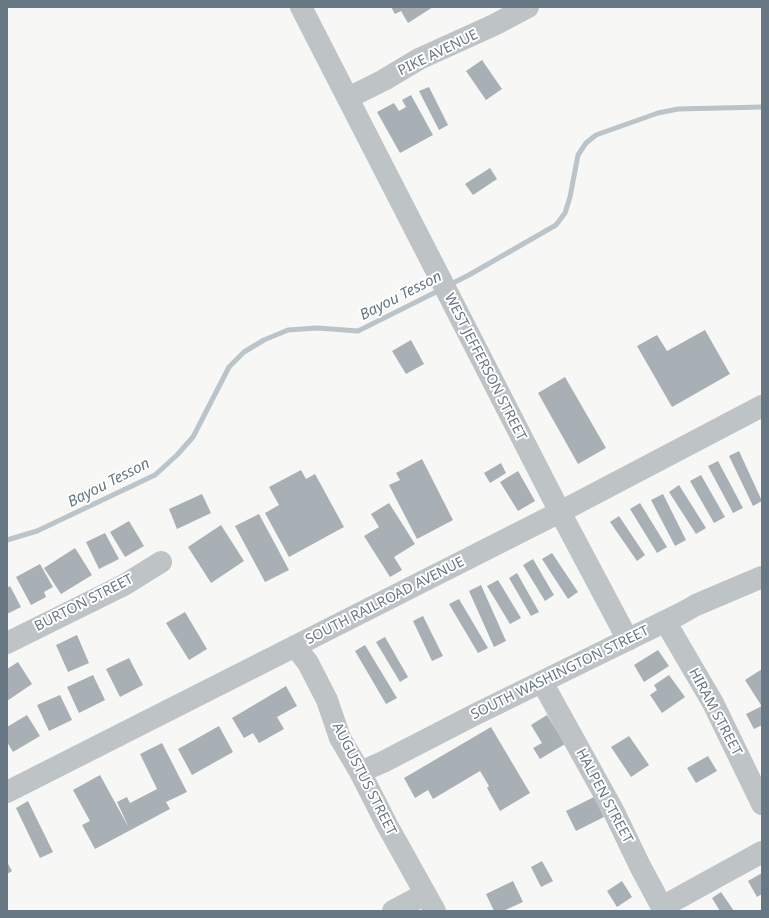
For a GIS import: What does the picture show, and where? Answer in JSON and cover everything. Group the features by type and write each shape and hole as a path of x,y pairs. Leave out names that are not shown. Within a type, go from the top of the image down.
{"street":[{"name":"WEST JEFFERSON STREET","path":"301,7 560,512 628,640"},
{"name":"PIKE AVENUE","path":"348,98 384,80 419,59 494,25 528,7"},
{"name":"SOUTH RAILROAD AVENUE","path":"7,792 560,512 762,406"},
{"name":"BURTON STREET","path":"7,643 124,585 160,562"},
{"name":"SOUTH WASHINGTON STREET","path":"360,772 383,762 714,596 762,578"},
{"name":"HIRAM STREET","path":"665,621 713,703 762,804"},
{"name":"AUGUSTUS STREET","path":"295,646 308,663 327,700 340,738 360,772 387,826 430,903"},
{"name":"HALPEN STREET","path":"542,682 613,810 663,909"},
{"path":"663,909 762,852"},
{"path":"393,911 430,903"}],"building":[{"path":"391,7 433,7 408,23 401,11 395,14"},
{"path":"482,60 502,89 486,100 466,71"},
{"path":"429,87 448,125 439,130 419,91"},
{"path":"411,95 433,135 400,153 377,112 394,103 399,111 406,107 402,100"},
{"path":"490,168 497,179 473,195 465,184"},
{"path":"705,330 730,374 672,407 637,346 657,335 667,351"},
{"path":"411,340 424,364 406,374 392,351"},
{"path":"565,377 606,448 578,464 538,393"},
{"path":"739,451 762,501 753,506 729,456"},
{"path":"422,459 453,520 417,539 389,485 400,480 396,473"},
{"path":"718,461 743,508 733,513 708,466"},
{"path":"501,463 506,473 490,483 484,473"},
{"path":"301,470 306,479 315,474 344,527 289,557 265,513 279,505 269,487"},
{"path":"518,471 535,501 518,511 500,482"},
{"path":"701,475 725,517 714,523 690,481"},
{"path":"679,485 706,528 696,534 669,492"},
{"path":"202,494 211,513 177,529 169,509"},
{"path":"663,494 686,540 675,546 651,500"},
{"path":"389,503 415,544 394,557 402,570 390,577 364,536 379,527 371,514"},
{"path":"640,503 667,547 657,553 630,509"},
{"path":"259,514 289,570 265,582 235,526"},
{"path":"619,516 645,555 637,561 610,522"},
{"path":"129,521 144,546 125,557 110,532"},
{"path":"221,525 244,561 211,583 188,547"},
{"path":"105,533 119,559 99,569 86,542"},
{"path":"75,548 92,575 61,594 44,568"},
{"path":"552,553 578,592 568,599 542,559"},
{"path":"533,559 554,595 545,601 523,565"},
{"path":"40,564 53,587 44,592 46,597 31,605 16,577"},
{"path":"517,573 539,612 531,616 509,578"},
{"path":"498,580 521,618 510,624 487,586"},
{"path":"481,585 506,641 494,647 469,591"},
{"path":"10,586 21,607 7,614 7,588"},
{"path":"459,599 488,648 478,653 449,604"},
{"path":"185,612 207,649 189,660 166,623"},
{"path":"423,616 443,656 432,661 413,621"},
{"path":"77,635 89,663 68,672 56,645"},
{"path":"385,637 408,677 400,682 376,642"},
{"path":"365,645 397,698 386,704 355,651"},
{"path":"658,650 669,666 644,682 634,665"},
{"path":"129,658 143,685 120,697 106,669"},
{"path":"18,662 32,684 7,701 7,669"},
{"path":"762,669 762,704 761,705 745,680"},
{"path":"93,675 105,700 79,713 67,687"},
{"path":"669,675 685,697 662,713 650,695 657,690 654,685"},
{"path":"286,686 297,706 277,717 284,729 259,743 253,733 244,738 232,718"},
{"path":"60,695 72,720 49,731 37,705"},
{"path":"762,706 762,725 754,729 746,714"},
{"path":"27,715 40,736 13,752 7,742 7,727"},
{"path":"547,715 565,744 540,759 533,748 542,743 531,725"},
{"path":"219,726 233,752 192,775 178,749"},
{"path":"491,727 530,793 500,811 487,788 489,786 480,771 433,799 428,790 415,798 404,778"},
{"path":"629,736 649,765 631,777 611,747"},
{"path":"162,743 187,792 166,802 170,809 95,849 82,825 90,821 73,790 100,775 129,828 117,802 127,797 130,803 157,789 140,754"},
{"path":"708,756 717,771 696,783 687,768"},
{"path":"594,797 604,817 576,831 566,811"},
{"path":"28,801 53,852 40,858 16,808"},
{"path":"542,861 553,881 541,887 531,867"},
{"path":"7,862 12,871 7,874"},
{"path":"762,873 762,894 757,897 748,881"},
{"path":"513,881 523,902 503,911 494,911 486,894"},
{"path":"622,881 632,897 617,907 607,891"},
{"path":"721,892 734,911 720,911 712,898"}],"waterway":[{"name":"Bayou Tesson","path":"449,285 556,225 565,213 570,197 578,155 586,143 596,135 658,113 678,109 762,107"},
{"name":"Bayou Tesson","path":"7,540 37,531 155,475 177,455 193,437 229,367 244,352 264,340 288,330 317,328 358,331 440,290"}]}
